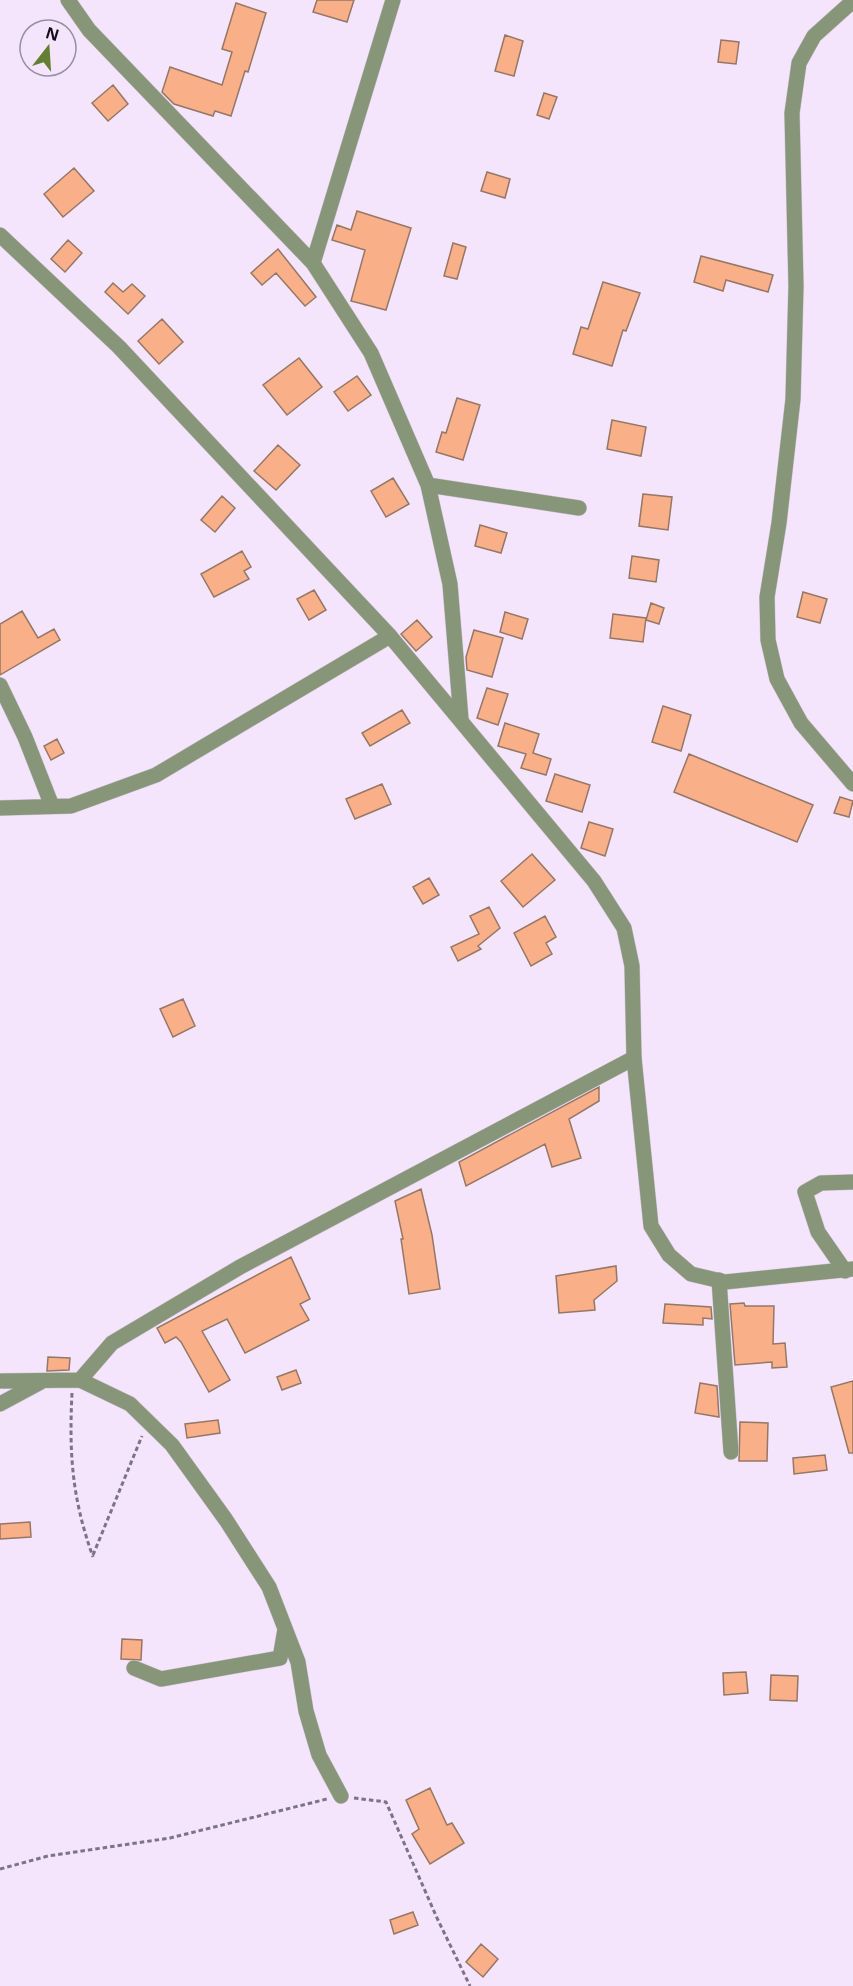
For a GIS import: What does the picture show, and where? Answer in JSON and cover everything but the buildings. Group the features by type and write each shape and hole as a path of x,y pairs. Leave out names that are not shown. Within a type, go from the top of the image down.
{"street":[{"path":"68,0 89,30 313,263 371,353 428,485 450,584 461,719"},
{"path":"313,263 393,0"},
{"path":"853,1 814,36 799,63 792,113 796,286 793,399 779,523 767,597 768,640 777,679 801,723 853,784"},
{"path":"0,235 119,347 390,636 594,881 624,928 632,966 634,1058 651,1226 669,1255 691,1274 719,1280 849,1270"},
{"path":"428,485 579,508"},
{"path":"0,808 70,806 156,775 390,636"},
{"path":"0,685 25,737 52,806"},
{"path":"76,1380 112,1342 240,1267 634,1058"},
{"path":"849,1270 818,1232 805,1192 821,1183 853,1182"},
{"path":"719,1280 731,1452"},
{"path":"0,1381 76,1380 130,1404 172,1445 226,1520 269,1587 298,1662 306,1711 320,1755 341,1796"},
{"path":"0,1404 44,1381"},
{"path":"134,1668 161,1679 280,1658 286,1626"}],"path":[{"path":"76,1380 70,1450 80,1520 93,1557 148,1421"},
{"path":"0,1869 48,1856 170,1838 341,1796 386,1802 470,1986"}]}
